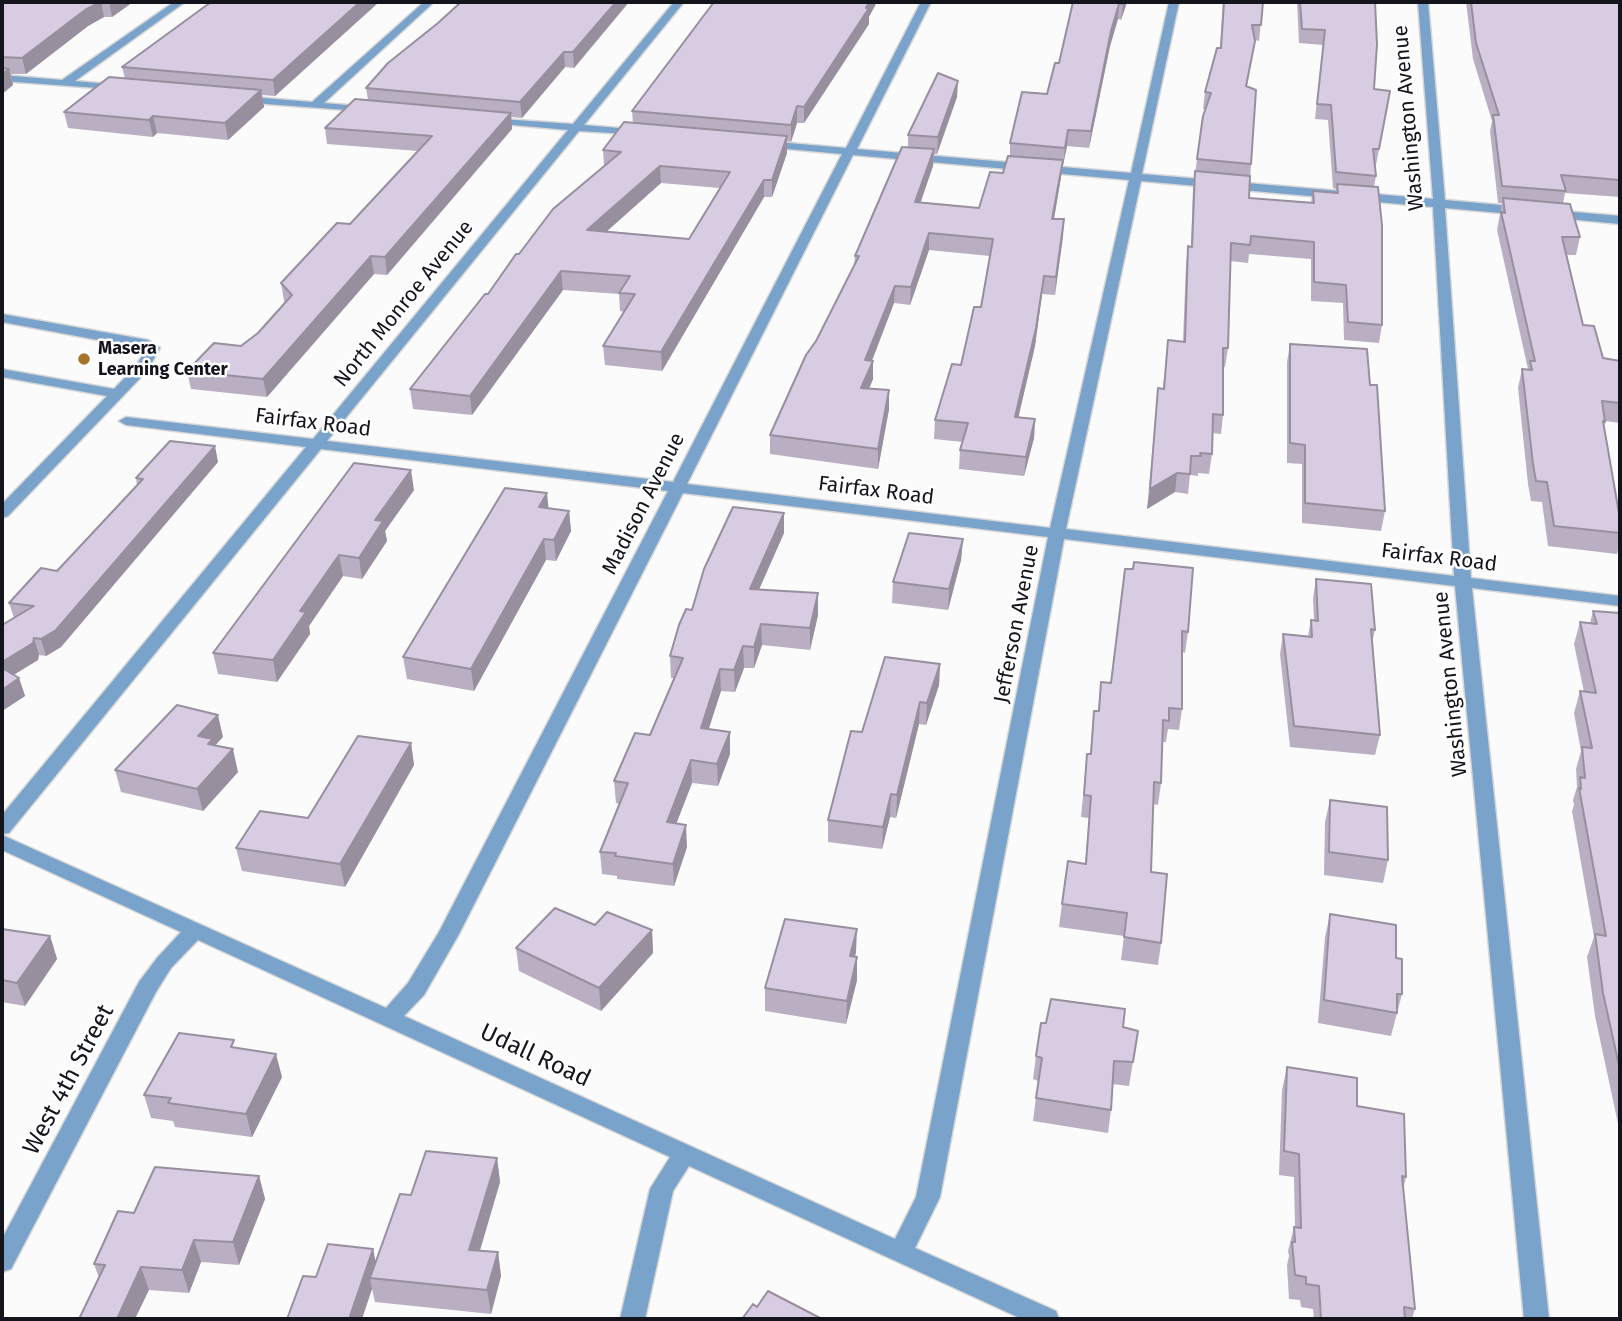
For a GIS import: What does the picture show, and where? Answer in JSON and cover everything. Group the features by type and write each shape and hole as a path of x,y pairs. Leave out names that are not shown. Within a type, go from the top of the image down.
{"street":[{"path":"65,83 180,2"},
{"path":"315,105 429,2"},
{"name":"North Monroe Avenue","path":"2,828 679,2"},
{"name":"Madison Avenue","path":"390,1018 416,989 449,934 675,487 926,2"},
{"name":"Jefferson Avenue","path":"901,1252 928,1197 1057,534 1174,2"},
{"name":"Washington Avenue","path":"1423,2 1464,583 1537,1319"},
{"path":"2,78 134,89"},
{"path":"232,98 383,111"},
{"path":"479,119 657,134"},
{"path":"753,143 1620,220"},
{"path":"2,318 148,344 153,348 150,356 117,394 2,513"},
{"path":"2,373 117,394"},
{"name":"Fairfax Road","path":"126,421 1620,601"},
{"name":"Udall Road","path":"2,842 1047,1319"},
{"name":"West 4th Street","path":"2,1262 147,988 164,964 195,930"},
{"path":"632,1319 662,1189 684,1154"}],"building":[{"path":"2,2 100,2 85,10 22,58 2,57"},
{"path":"211,2 360,2 273,80 122,67"},
{"path":"461,2 616,2 573,52 564,52 520,102 366,88 388,63"},
{"path":"714,2 869,2 866,8 869,8 804,107 797,106 791,125 632,111"},
{"path":"1073,2 1124,2 1119,4 1111,31 1091,131 1068,130 1065,148 1010,143 1022,92 1047,94 1055,63 1059,63"},
{"path":"1224,2 1263,2 1261,25 1252,25 1255,41 1246,86 1256,90 1251,164 1197,159 1203,116 1211,93 1205,92 1217,48 1221,48"},
{"path":"1300,2 1375,2 1377,44 1374,89 1390,91 1379,149 1373,149 1376,176 1336,172 1331,105 1317,104 1325,30 1302,29"},
{"path":"1471,2 1620,2 1620,180 1561,175 1566,191 1502,186 1493,115 1499,115 1476,43"},
{"path":"938,73 958,81 938,137 908,135"},
{"path":"109,77 261,90 225,123 153,116 149,120 64,112"},
{"path":"355,99 511,113 385,257 371,256 263,379 187,371 214,343 241,346 258,333 292,295 281,283 337,223 350,224 432,136 325,128"},
{"path":"624,122 787,136 772,180 764,180 661,352 603,346 635,294 619,293 630,276 561,271 470,396 410,389 553,209 621,152 603,150","holes":["660,166 730,172 689,239 587,230"]},
{"path":"902,147 934,149 915,202 979,208 990,172 1003,173 1008,156 1063,160 1052,219 1064,219 1056,277 1044,276 1036,328 1015,417 1035,419 1026,457 960,450 968,423 935,420 952,364 961,365 974,307 981,307 993,239 929,233 911,287 895,286 865,360 873,361 861,388 889,390 878,449 770,435 806,355 816,341 859,256 855,256"},
{"path":"1195,171 1250,176 1249,198 1314,203 1313,191 1338,193 1337,184 1378,187 1382,225 1382,325 1348,322 1346,285 1314,282 1314,242 1251,236 1250,245 1231,243 1228,348 1223,348 1223,415 1213,414 1212,454 1200,453 1201,456 1191,456 1190,474 1177,473 1150,489 1158,388 1164,389 1168,340 1185,342 1188,246 1192,247"},
{"path":"1503,198 1570,204 1580,237 1562,237 1583,325 1594,326 1603,358 1620,361 1620,403 1602,401 1620,533 1554,526 1547,482 1536,481 1522,369 1532,370 1530,361 1535,361 1501,212 1505,213"},
{"path":"1290,344 1367,349 1370,385 1377,385 1385,511 1305,503 1305,445 1290,443"},
{"path":"170,441 215,446 56,630 41,639 34,638 33,643 2,662 2,625 34,606 9,603 41,568 57,571 143,479 136,478"},
{"path":"354,463 411,470 375,520 383,521 359,558 339,555 300,611 306,612 273,660 213,653"},
{"path":"505,488 547,493 539,507 569,511 554,540 544,539 471,669 403,657"},
{"path":"733,507 784,513 750,589 818,593 810,628 761,624 754,647 743,646 734,670 720,669 701,728 730,732 717,764 691,760 667,822 686,825 673,864 600,852 628,783 614,781 635,733 650,735 683,658 670,656 679,625 686,609 692,610 704,569"},
{"path":"909,533 963,539 949,589 893,582"},
{"path":"1134,562 1193,568 1188,632 1182,631 1182,709 1169,708 1169,721 1163,720 1161,783 1154,782 1151,872 1167,874 1161,943 1124,937 1127,913 1062,904 1068,861 1086,864 1091,796 1084,795 1087,754 1091,754 1094,711 1099,711 1101,682 1111,683 1125,569 1133,569"},
{"path":"1316,579 1371,584 1375,630 1371,629 1380,735 1294,726 1283,634 1312,637 1311,620 1318,621"},
{"path":"1593,611 1620,613 1620,1070 1603,993 1595,934 1606,936 1579,788 1581,789 1580,777 1585,778 1582,747 1592,748 1580,691 1596,693 1580,622 1597,624"},
{"path":"885,657 940,664 927,703 920,702 897,795 891,794 883,827 828,820 851,731 862,732"},
{"path":"2,668 19,678 2,690"},
{"path":"177,705 218,715 198,736 213,739 208,744 233,749 197,789 115,770"},
{"path":"358,736 411,743 340,864 236,848 260,811 308,818"},
{"path":"1330,800 1387,807 1388,860 1329,852"},
{"path":"555,908 595,925 607,912 652,930 599,988 516,948"},
{"path":"1330,914 1396,925 1396,958 1402,959 1402,994 1397,994 1397,1013 1324,1000"},
{"path":"785,919 857,929 850,956 857,957 847,1001 765,988"},
{"path":"2,929 50,936 17,983 2,980"},
{"path":"1051,999 1125,1009 1123,1027 1138,1031 1133,1062 1114,1061 1111,1110 1036,1098 1042,1058 1036,1056 1041,1023 1046,1023"},
{"path":"179,1033 234,1040 231,1047 276,1054 246,1114 168,1103 171,1098 144,1095"},
{"path":"1287,1067 1357,1078 1357,1106 1404,1114 1406,1177 1402,1176 1415,1309 1404,1307 1405,1319 1321,1319 1319,1286 1306,1284 1306,1277 1295,1275 1292,1242 1295,1242 1294,1227 1301,1228 1299,1154 1284,1151"},
{"path":"426,1151 497,1158 469,1250 498,1252 487,1290 370,1278 400,1194 411,1195"},
{"path":"155,1167 259,1176 233,1242 194,1240 182,1270 141,1267 117,1319 79,1319 105,1265 94,1264 118,1211 134,1213"},
{"path":"328,1244 373,1249 349,1319 287,1319 303,1276 316,1277"},
{"path":"768,1291 822,1319 742,1319 753,1304 757,1307"}],"place":[{"name":"Masera Learning Center","path":"84,359"}]}
